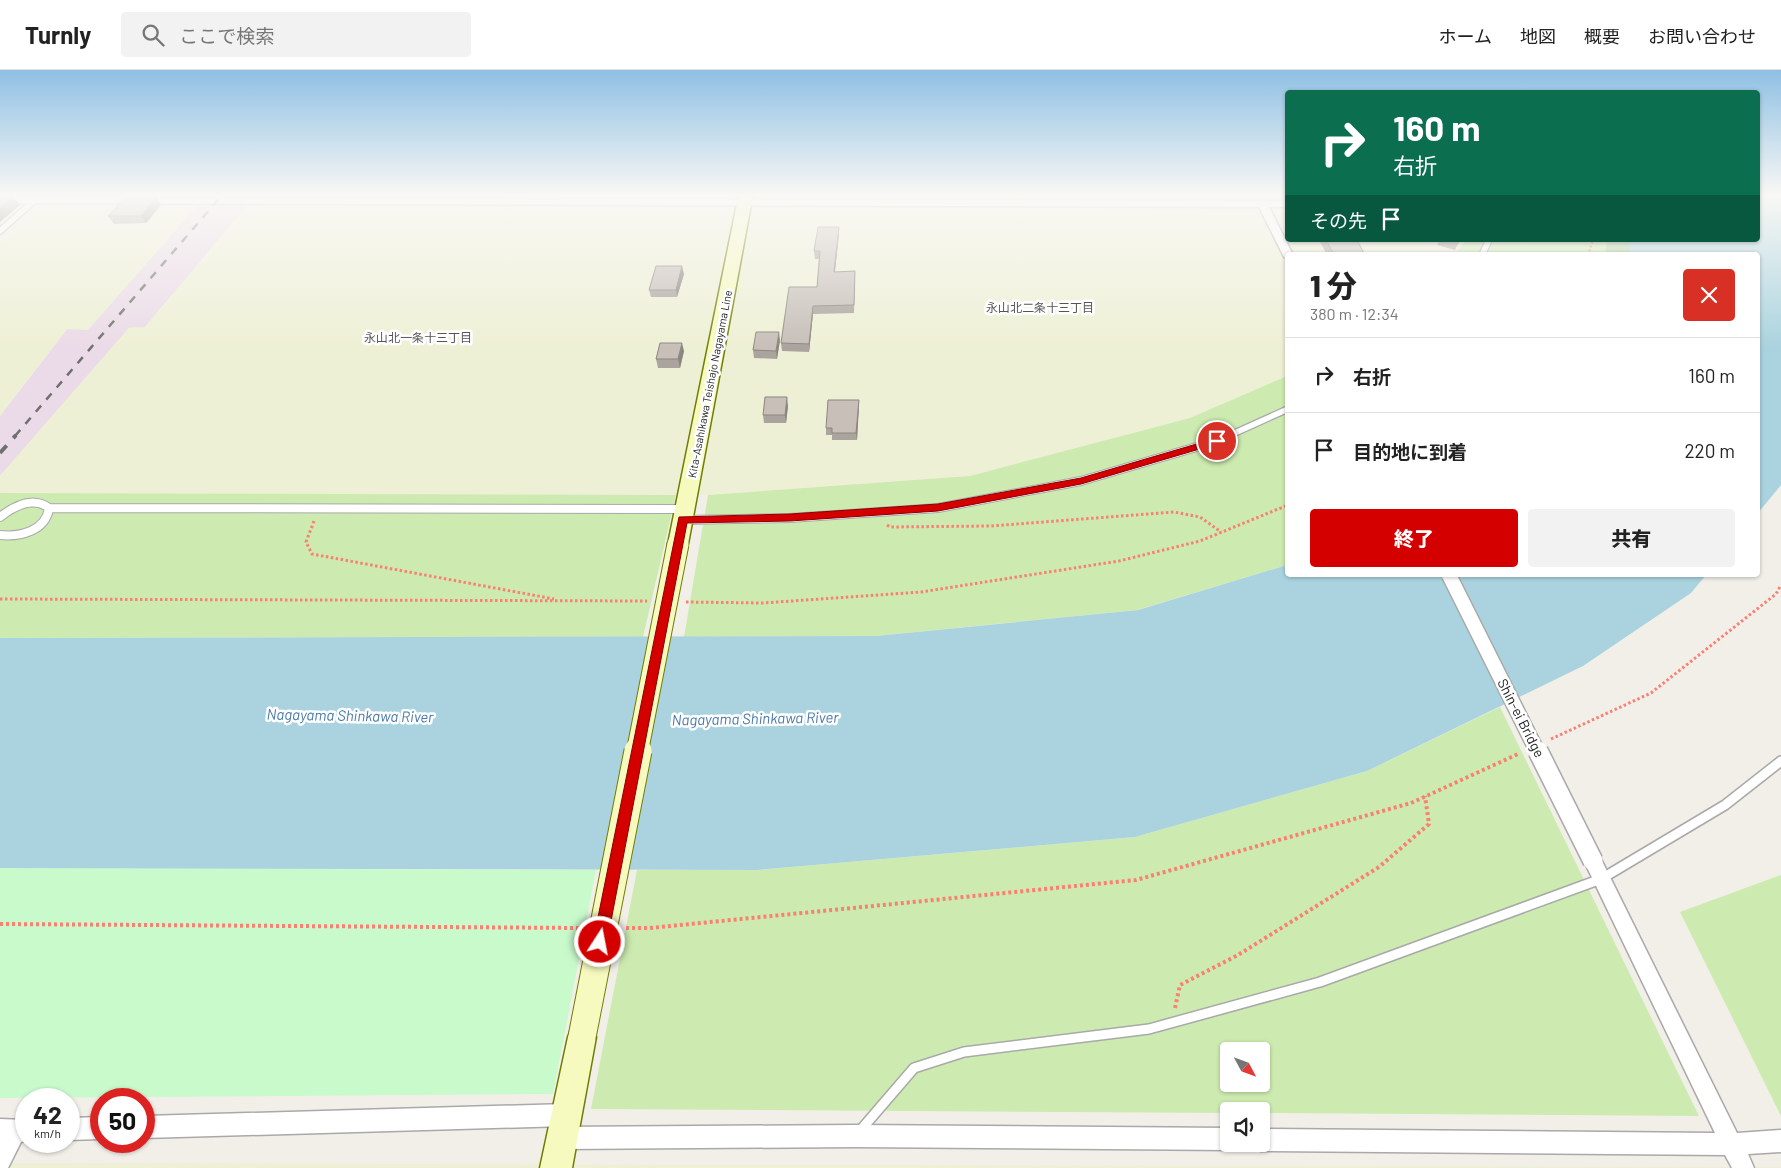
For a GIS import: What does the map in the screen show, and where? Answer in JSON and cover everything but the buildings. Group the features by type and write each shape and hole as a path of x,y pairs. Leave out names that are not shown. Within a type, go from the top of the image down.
{"main road":[{"name":"Kita-Asahikawa Teishajo Nagayama Line","path":"564,1127 736,245"},
{"path":"556,1168 564,1127"}],"street":[{"name":"Shin-ei Bridge","path":"1450,577 1593,861 1743,1168"},
{"path":"155,1127 564,1127 855,1136 1220,1139"},
{"path":"0,1161 14,1131"},
{"path":"1270,1140 1731,1144 1781,1141"}],"lane":[{"path":"0,517 14,508 32,502 45,504 49,508 320,508 684,514 790,518 938,508 1081,481 1217,441 1285,410"},
{"path":"0,535 17,536 34,529 47,518 49,508"},
{"path":"855,1136 914,1068 964,1052 1149,1029 1320,982 1601,879 1725,805 1781,761"}],"path":[{"path":"320,508 305,540 306,549 312,554 562,600"},
{"path":"867,512 890,527 992,526 1191,512 1202,516 1222,532"},
{"path":"1542,743 1650,693 1776,594 1781,585"},
{"path":"621,928 650,928 1136,880 1411,802 1524,751"},
{"path":"1172,1022 1180,985 1238,955 1380,867 1429,824 1425,796"},
{"path":"0,924 591,928"}],"shaded area":[{"path":"156,245 214,245 145,327 129,328 0,476 0,416 67,329"}],"green space":[{"path":"0,245 162,245 88,330 67,329 0,416"},
{"path":"214,245 1462,245 1457,252 1285,252 1285,377 1190,418 970,476 708,495 0,493 0,476 129,328 145,327"},
{"path":"1462,245 1606,245 1605,252 1457,252"},
{"path":"1606,245 1630,245 1630,252 1605,252"},
{"path":"1285,377 1285,566 1137,610 876,636 684,637 708,495 970,476 1190,418"},
{"path":"0,493 676,495 643,637 0,638"},
{"path":"1500,707 1699,1116 1270,1113 1270,1102 1220,1102 1220,1113 591,1109 637,870 757,870 1135,837 1367,771"},
{"path":"0,868 596,870 553,1094 155,1097 155,1088 90,1088 90,1097 80,1097 80,1088 15,1088 15,1098 0,1098"},
{"path":"1781,875 1781,1116 1680,912"},
{"path":"0,1163 1781,1167 1781,1168 0,1168"}],"water":[{"path":"1630,245 1781,245 1781,485 1760,511 1760,252 1630,252"},
{"name":"Nagayama Shinkawa River","path":"1285,566 1285,577 1704,577 1691,593 1583,666 1367,771 1135,837 757,870 0,868 0,638 876,636 1138,610"}],"railway":[{"path":"15,436 179,245"},
{"path":"0,453 16,435"}],"district":[{"name":"永山北二条十三丁目","path":"1040,308"},
{"name":"永山北一条十三丁目","path":"418,338"}],"route":[{"path":"600,942 683,520 790,518 938,508 1081,481 1217,441"}]}
